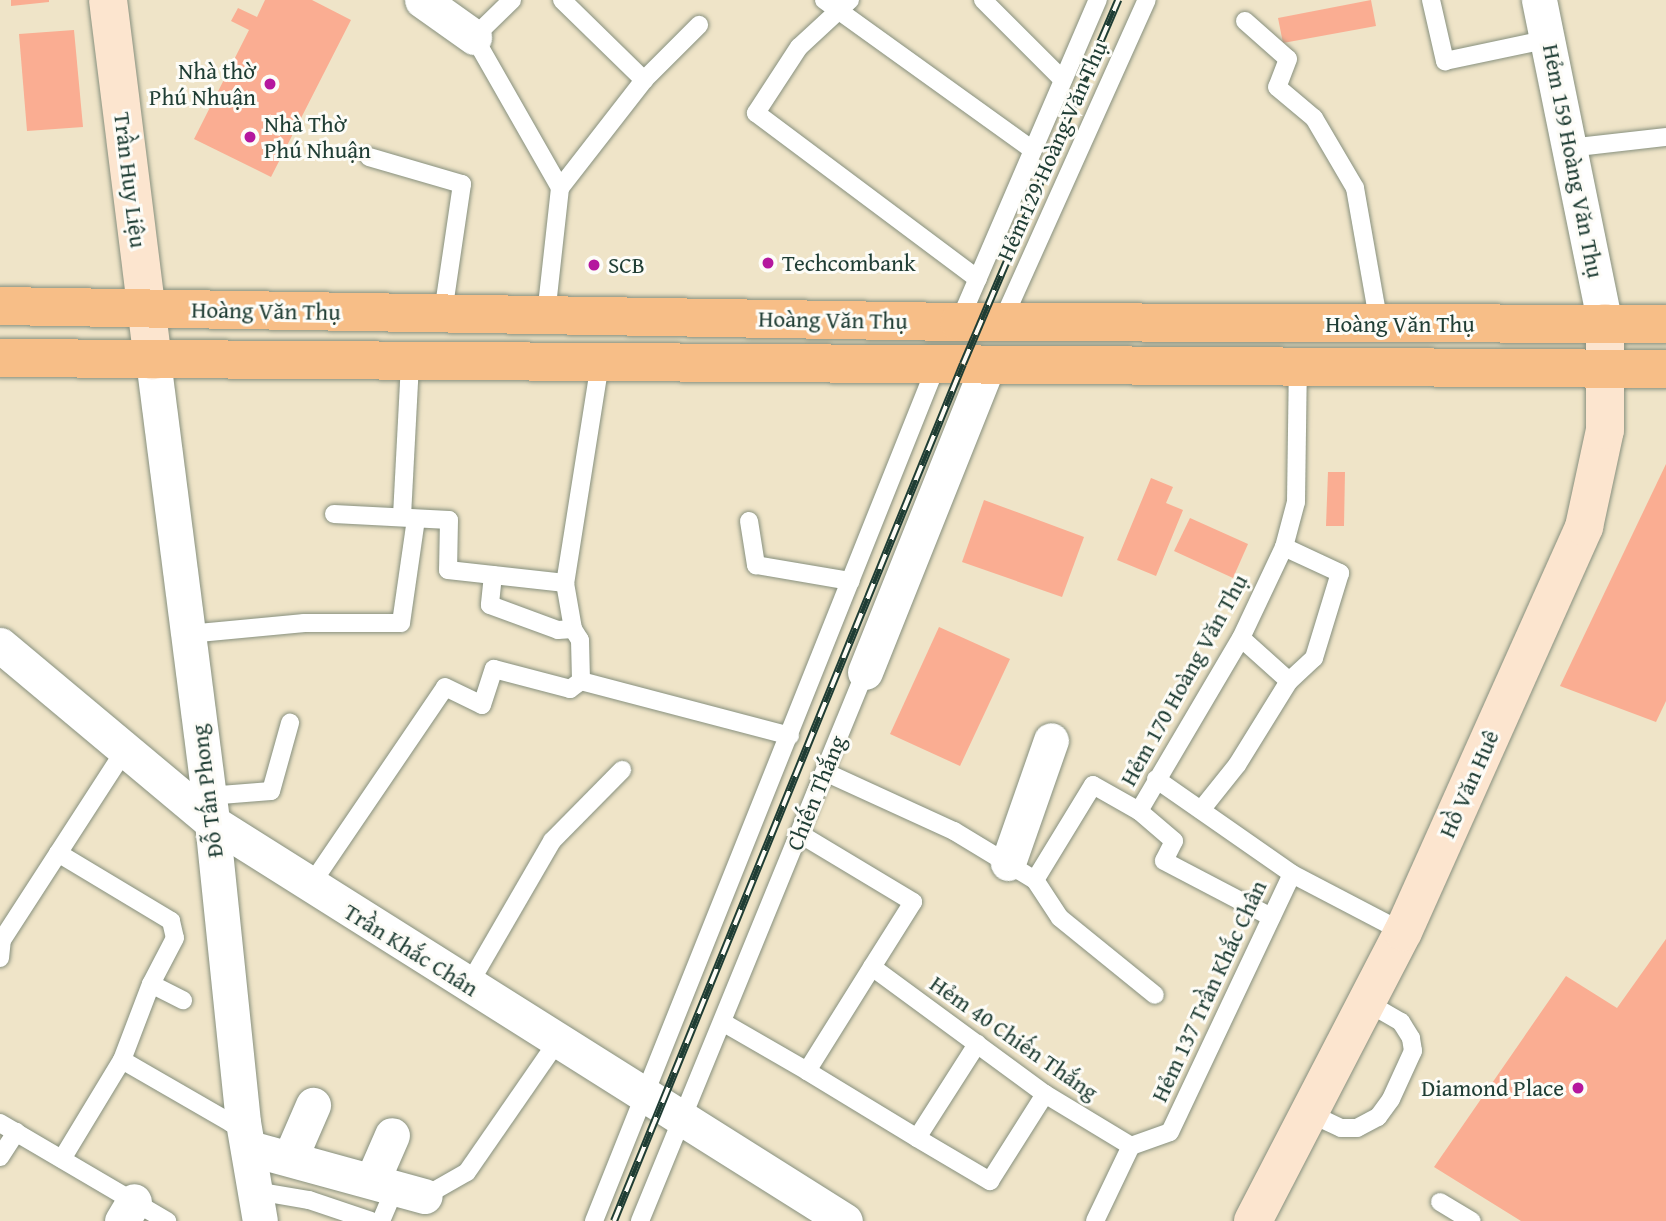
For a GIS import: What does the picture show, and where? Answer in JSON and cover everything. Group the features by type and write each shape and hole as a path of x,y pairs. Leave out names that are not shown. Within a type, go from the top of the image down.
{"main road":[{"name":"Trần Huy Liệu","path":"108,0 153,360"},
{"name":"Hoàng Văn Thụ","path":"0,306 1001,323 1666,324"},
{"path":"937,364 959,322"},
{"path":"988,364 1001,323"},
{"name":"Hồ Văn Huê","path":"1254,1221 1403,932 1584,527 1605,430 1608,368 1605,323"},
{"name":"Hoàng Văn Thụ","path":"0,358 1666,369"}],"street":[{"path":"422,0 474,37"},
{"name":"Hẻm 159 Hoàng Văn Thụ","path":"1539,0 1605,323"},
{"name":"Đỗ Tấn Phong","path":"153,360 210,809 246,1135 258,1206"},
{"name":"Chiến Thắng","path":"865,672 988,364"},
{"name":"Trần Khắc Chân","path":"0,645 125,750 210,809 310,886 845,1221"},
{"path":"1022,871 1051,740"},
{"path":"290,1158 313,1105"},
{"path":"246,1135 290,1158 397,1188 392,1135"}],"lane":[{"path":"512,0 474,37 560,188"},
{"path":"562,0 644,80"},
{"path":"983,0 1063,80"},
{"name":"Hẻm 129 Hoàng Văn Thụ","path":"959,322 1098,0"},
{"name":"Hẻm 129 Hoàng Văn Thụ","path":"1001,323 1147,0"},
{"path":"1431,0 1445,61 1549,40"},
{"path":"978,279 756,114 800,47 837,4 1033,150"},
{"path":"1245,21 1288,59 1277,87 1314,118 1355,188 1379,324"},
{"path":"546,315 560,188 644,80 699,25"},
{"path":"1569,148 1666,137"},
{"path":"369,158 461,184 443,313"},
{"path":"188,634 304,623 401,623 409,517 411,362"},
{"path":"581,681 580,640 573,629 565,583 600,363"},
{"name":"Chiến Thắng","path":"594,1221 646,1098 937,364"},
{"name":"Hẻm 170 Hoàng Văn Thụ","path":"1139,811 1241,638 1284,548 1296,502 1298,366"},
{"path":"334,514 449,520 448,570 565,583"},
{"path":"749,521 755,565 851,581"},
{"path":"1201,810 1237,765 1289,681 1314,658 1340,573 1284,548"},
{"path":"493,575 490,605 558,630 573,629"},
{"path":"1241,638 1289,681"},
{"path":"310,886 445,687 482,705 494,669 570,689 581,681"},
{"name":"Chiến Thắng","path":"640,1221 685,1119 865,672"},
{"path":"581,681 790,736"},
{"path":"210,809 271,791 290,723"},
{"path":"0,958 2,940 125,750"},
{"path":"468,986 552,841 622,770"},
{"path":"825,772 954,831 1022,871 1060,918 1155,995"},
{"path":"1156,779 1292,874 1403,932"},
{"name":"Hẻm 170 Hoàng Văn Thụ","path":"1022,871 1093,785 1139,811 1174,841 1164,861 1271,917"},
{"path":"800,834 913,902 807,1072"},
{"path":"58,853 171,921 175,938 151,984 122,1060 62,1159"},
{"name":"Hẻm 137 Trần Khắc Chân","path":"1131,1146 1170,1132 1292,874"},
{"name":"Hẻm 40 Chiến Thắng","path":"872,967 1045,1094 1131,1146"},
{"path":"151,984 183,1000"},
{"path":"1310,1113 1341,1128 1357,1128 1378,1116 1391,1099 1413,1051 1411,1038 1401,1022 1367,1002"},
{"path":"724,1023 990,1181 1045,1094"},
{"path":"381,1221 397,1188 467,1172 557,1042"},
{"path":"918,1138 977,1044"},
{"path":"122,1060 232,1123 246,1135"},
{"path":"0,1157 8,1128 62,1159 128,1211 167,1221"},
{"path":"1096,1221 1131,1146"},
{"path":"258,1206 309,1200 371,1221"},
{"path":"1440,1202 1472,1221"}],"building":[{"path":"11,0 49,0 49,2 11,6"},
{"name":"Nhà thờ Phú Nhuận","path":"265,0 312,0 351,20 271,177 194,139 249,30 231,21 238,8 257,17"},
{"path":"1371,0 1376,26 1283,43 1278,18"},
{"path":"74,30 83,127 27,131 19,34"},
{"path":"1666,464 1666,701 1656,722 1560,686"},
{"path":"1328,472 1345,472 1344,526 1326,526"},
{"path":"1151,478 1173,487 1166,503 1183,510 1156,576 1117,560"},
{"path":"984,500 1084,537 1062,597 962,562"},
{"path":"1190,518 1248,544 1233,578 1174,551"},
{"path":"939,627 1010,659 960,766 890,734"},
{"name":"Diamond Place","path":"1666,939 1666,1221 1521,1221 1434,1167 1566,976 1617,1008"}],"railway":[{"path":"614,1221 963,364 1118,0"}],"place":[{"name":"Nhà thờ Phú Nhuận","path":"270,84"},
{"name":"Nhà Thờ Phú Nhuận","path":"250,137"},
{"name":"Techcombank","path":"768,263"},
{"name":"SCB","path":"594,265"},
{"name":"Diamond Place","path":"1578,1088"}]}
